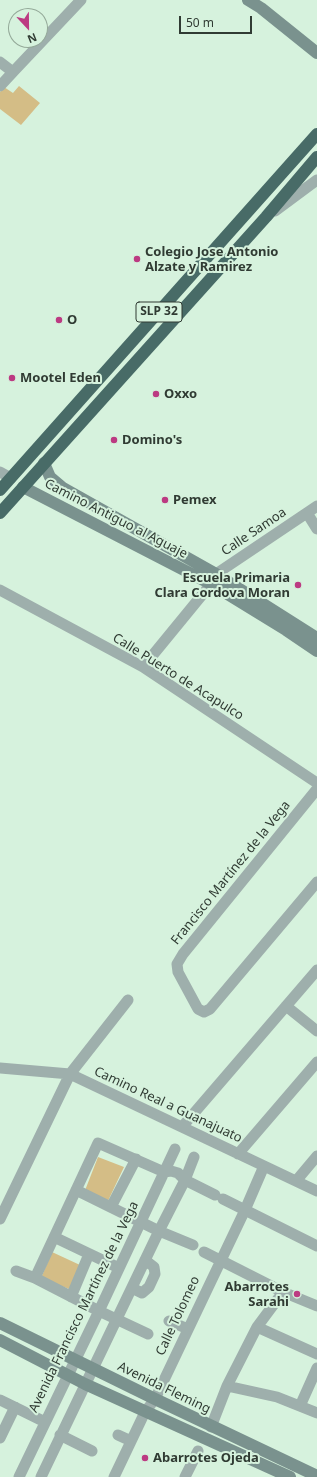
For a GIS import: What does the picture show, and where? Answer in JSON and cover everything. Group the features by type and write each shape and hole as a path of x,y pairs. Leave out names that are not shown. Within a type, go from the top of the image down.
{"highway":[{"name":"SLP 32","path":"0,490 317,134"},
{"name":"SLP 32","path":"0,513 266,217 317,157"}],"street":[{"path":"0,86 81,0"},
{"path":"248,0 261,8 317,53"},
{"path":"0,62 13,72"},
{"path":"266,217 317,180"},
{"name":"Camino Antiguo al Aguaje","path":"44,464 50,477 63,488 214,579 317,638"},
{"path":"0,472 12,478"},
{"name":"Camino Antiguo al Aguaje","path":"23,487 214,579 317,652"},
{"name":"Calle Samoa","path":"143,668 214,579 317,506"},
{"path":"307,513 317,529"},
{"name":"Calle Puerto de Acapulco","path":"0,590 143,668 317,782"},
{"name":"Francisco Martínez de la Vega","path":"317,789 183,954 177,964 178,972 198,1009 204,1012 210,1009 317,882"},
{"path":"182,1127 317,970"},
{"path":"0,1219 70,1074 128,1000"},
{"path":"286,1006 317,1031"},
{"path":"238,1154 317,1062"},
{"name":"Camino Real a Guanajuato","path":"0,1070 70,1074 317,1191"},
{"path":"35,1278 98,1143 164,1172 171,1170 178,1173 185,1180 317,1246"},
{"name":"Avenida Francisco Martínez de la Vega","path":"19,1477 76,1360 175,1149"},
{"path":"296,1181 317,1156"},
{"path":"40,1477 185,1180 194,1157"},
{"path":"111,1207 136,1159"},
{"name":"Calle Tolomeo","path":"114,1477 145,1412 154,1399 188,1329 245,1210 264,1166"},
{"path":"76,1190 159,1231 193,1245"},
{"path":"54,1237 119,1268"},
{"path":"204,1252 283,1292 317,1306"},
{"path":"71,1297 89,1254"},
{"path":"132,1288 142,1293 149,1288 154,1274 154,1267 145,1260"},
{"path":"16,1271 35,1278 148,1334"},
{"path":"211,1426 227,1386 256,1327 283,1292"},
{"path":"169,1321 188,1329"},
{"name":"Avenida Fleming","path":"0,1323 94,1368 154,1399 317,1476"},
{"path":"256,1327 317,1354"},
{"path":"0,1340 68,1376 290,1477"},
{"path":"300,1406 317,1368"},
{"path":"227,1386 277,1396 317,1413"},
{"path":"0,1400 45,1422"},
{"path":"0,1438 15,1407"},
{"path":"60,1435 92,1451"},
{"path":"118,1435 131,1441"},
{"path":"185,1477 198,1451"}],"shaded area":[{"path":"19,86 40,103 21,125 0,109 0,92 4,87 13,93"},
{"path":"98,1157 124,1167 107,1203 84,1193"},
{"path":"52,1252 80,1265 69,1289 41,1278"}],"place":[{"name":"Colegio Jose Antonio Alzate y Ramirez","path":"137,259"},
{"name":"O","path":"59,320"},
{"name":"Mootel Eden","path":"12,378"},
{"name":"Oxxo","path":"156,394"},
{"name":"Domino's","path":"114,440"},
{"name":"Pemex","path":"165,500"},
{"name":"Escuela Primaria Clara Cordova Moran","path":"298,585"},
{"name":"Abarrotes Sarahi","path":"297,1294"},
{"name":"Abarrotes Ojeda","path":"145,1458"}]}
